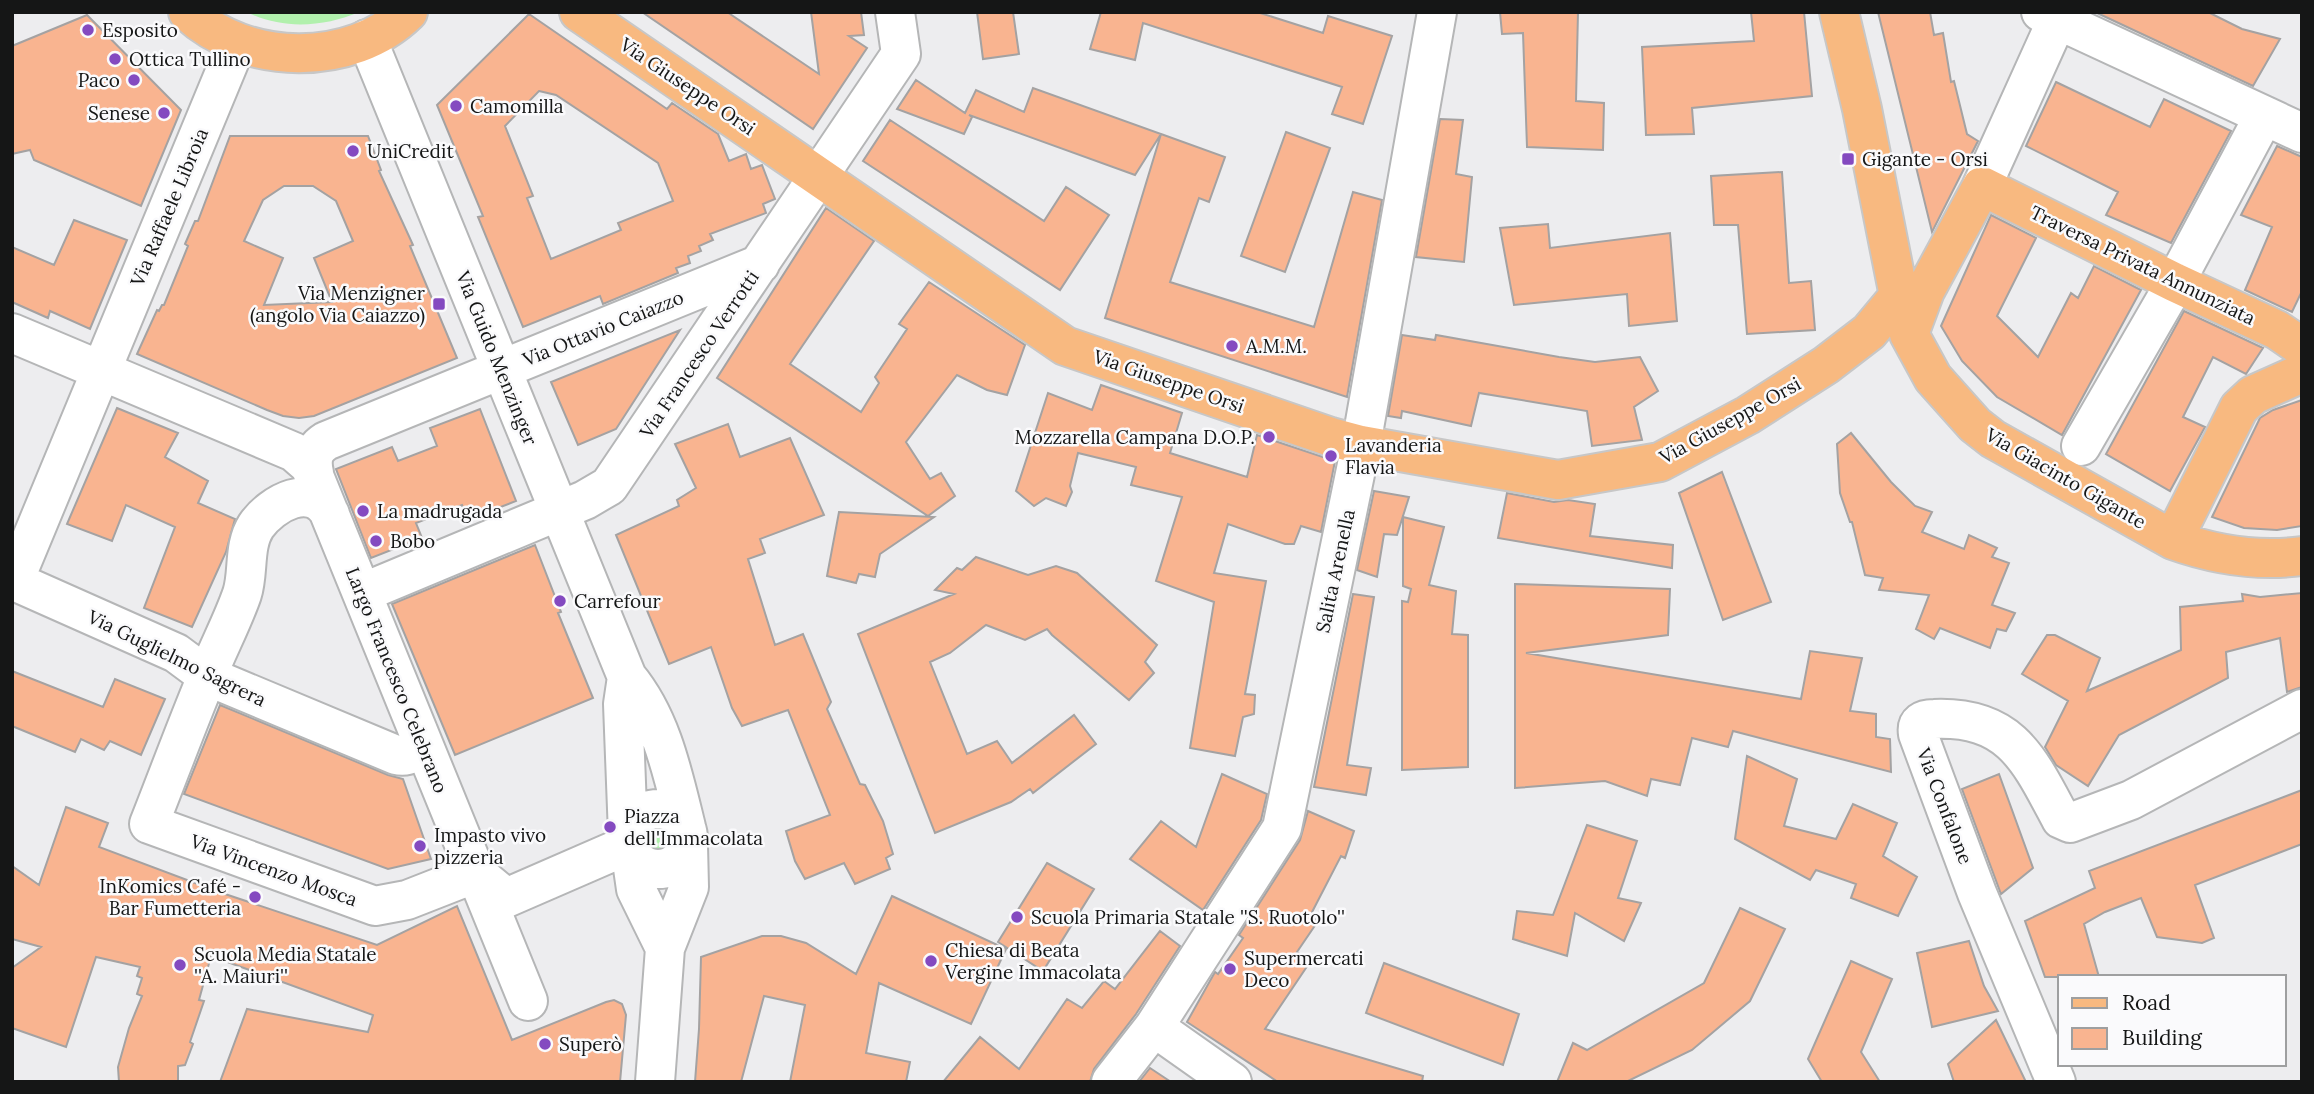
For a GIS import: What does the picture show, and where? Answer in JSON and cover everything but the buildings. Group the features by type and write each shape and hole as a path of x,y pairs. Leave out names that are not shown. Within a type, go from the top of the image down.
{"main road":[{"path":"188,12 200,23 237,43 278,54 319,54 367,39 399,22 408,12"},
{"name":"Via Giuseppe Orsi","path":"579,12 820,175 1065,346 1362,446 1558,480 1660,462 1748,415 1826,365 1869,332 1899,296"},
{"name":"Via Giacinto Gigante","path":"1839,12 1862,110 1899,296 1913,343 1933,378 1951,400 1993,439 2173,540 2201,550 2235,557 2302,556"},
{"path":"1913,343 1926,291 1982,186"},
{"name":"Traversa Privata Annunziata","path":"1982,186 2289,339"},
{"path":"1890,254 1927,255 1947,250"},
{"path":"2173,540 2239,408 2253,396 2288,379 2285,352 2289,339"},
{"name":"Via Giuseppe Orsi","path":"1826,365 1857,352 1913,343"}],"street":[{"name":"Via Francesco Verrotti","path":"362,593 594,496 609,486 901,54 895,12"},
{"name":"Salita Arenella","path":"1111,1082 1154,1027 1282,828 1362,446 1437,12"},
{"path":"1982,186 2049,16 2302,134"},
{"name":"Via Guido Menzinger","path":"367,39 627,677"},
{"name":"Via Raffaele Libroia","path":"101,371 237,43"},
{"path":"2081,446 2175,282 2264,116"},
{"name":"Via Ottavio Caiazzo","path":"314,473 314,453 318,446 326,441 760,264"},
{"path":"12,333 101,371"},
{"name":"Largo Francesco Celebrano","path":"101,371 294,452 305,460 314,473 528,1001"},
{"name":"Via Guglielmo Sagrera","path":"101,371 14,581 176,653 207,676 396,755 405,757 414,752 419,743 418,731"},
{"path":"207,676 242,592 249,545 257,525 273,508 301,497 322,503 330,514"},
{"name":"Via Vincenzo Mosca","path":"207,676 149,824 375,905 407,900 476,873"},
{"path":"627,677 642,695 668,754 687,836 689,887 665,948 655,1082"},
{"path":"627,677 623,704 629,844 636,889 665,948"},
{"name":"Via Confalone","path":"2056,1082 1977,893 1918,734 1917,727 1920,722 1928,719 1958,719 2002,734 2017,746 2031,763 2061,819 2070,822 2131,800 2302,709"},
{"path":"629,844 636,818 653,809 671,812 680,818 687,836"},
{"path":"476,873 506,898 629,844"},
{"path":"1154,1027 1232,1082"}],"green space":[{"path":"247,12 359,12 332,21 288,24 260,18"},
{"path":"660,815 668,817 674,858 658,864 650,863 636,831 645,819"}],"place":[{"name":"Esposito","path":"88,30"},
{"name":"Ottica Tullino","path":"115,59"},
{"name":"Paco","path":"134,80"},
{"name":"Camomilla","path":"456,106"},
{"name":"Senese","path":"164,113"},
{"name":"UniCredit","path":"353,151"},
{"name":"Gigante - Orsi","path":"1848,159"},
{"name":"Via Menzigner (angolo Via Caiazzo)","path":"439,304"},
{"name":"A.M.M.","path":"1232,346"},
{"name":"Mozzarella Campana D.O.P.","path":"1269,437"},
{"name":"Lavanderia Flavia","path":"1331,456"},
{"name":"La madrugada","path":"363,511"},
{"name":"Bobo","path":"376,541"},
{"name":"Carrefour","path":"560,601"},
{"name":"Piazza dell'Immacolata","path":"610,827"},
{"name":"Impasto vivo pizzeria","path":"420,846"},
{"name":"InKomics Café - Bar Fumetteria","path":"255,897"},
{"name":"Scuola Primaria Statale ''S. Ruotolo''","path":"1017,917"},
{"name":"Chiesa di Beata Vergine Immacolata","path":"931,961"},
{"name":"Scuola Media Statale ''A. Maiuri''","path":"180,965"},
{"name":"Supermercati Deco","path":"1230,969"},
{"name":"Superò","path":"545,1044"}]}
